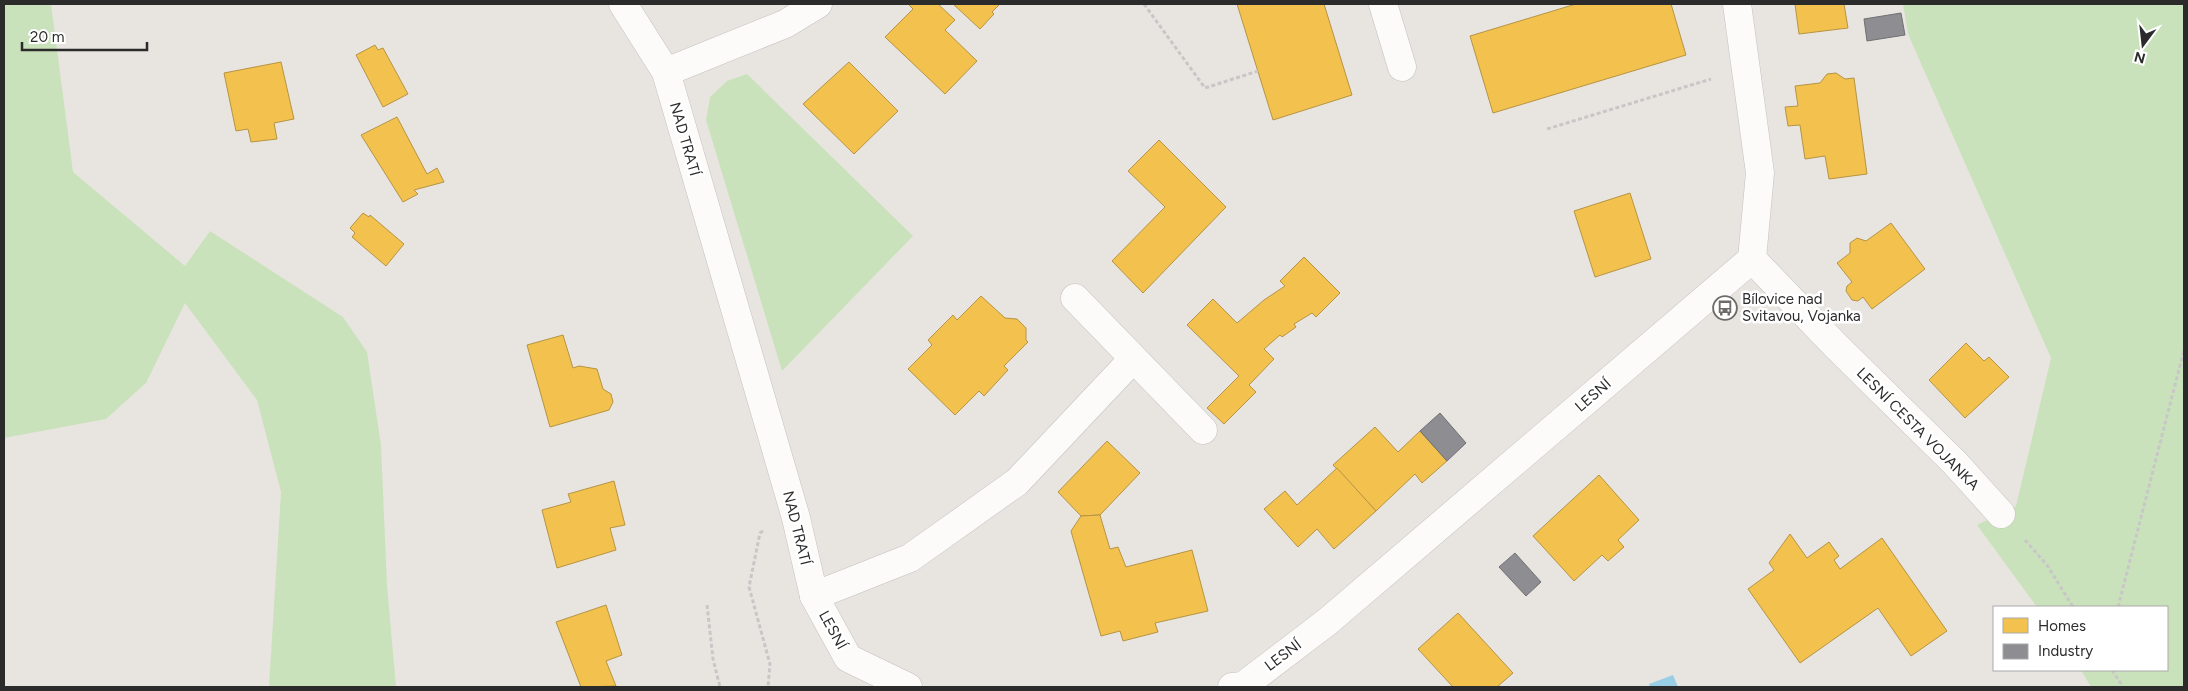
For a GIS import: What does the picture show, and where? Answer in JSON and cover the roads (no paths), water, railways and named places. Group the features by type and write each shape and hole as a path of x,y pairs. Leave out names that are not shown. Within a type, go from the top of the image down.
{"street":[{"name":"NAD TRATÍ","path":"623,4 666,72 796,518 814,596"},
{"path":"666,72 786,24 818,4"},
{"path":"1383,4 1402,67"},
{"path":"1737,4 1760,173 1752,259"},
{"name":"LESNÍ CESTA VOJANKA","path":"1752,259 1836,346 1955,463 2001,514"},
{"name":"LESNÍ","path":"1232,687 1242,686 1327,622 1752,259"},
{"path":"1075,298 1203,430"},
{"path":"814,596 910,558 1017,482 1133,358"},
{"name":"LESNÍ","path":"814,596 848,658 908,687"}],"water":[{"path":"1673,675 1678,687 1650,687 1649,684"}],"place":[{"name":"Bílovice nad Svitavou, Vojanka","path":"1725,308"}]}
